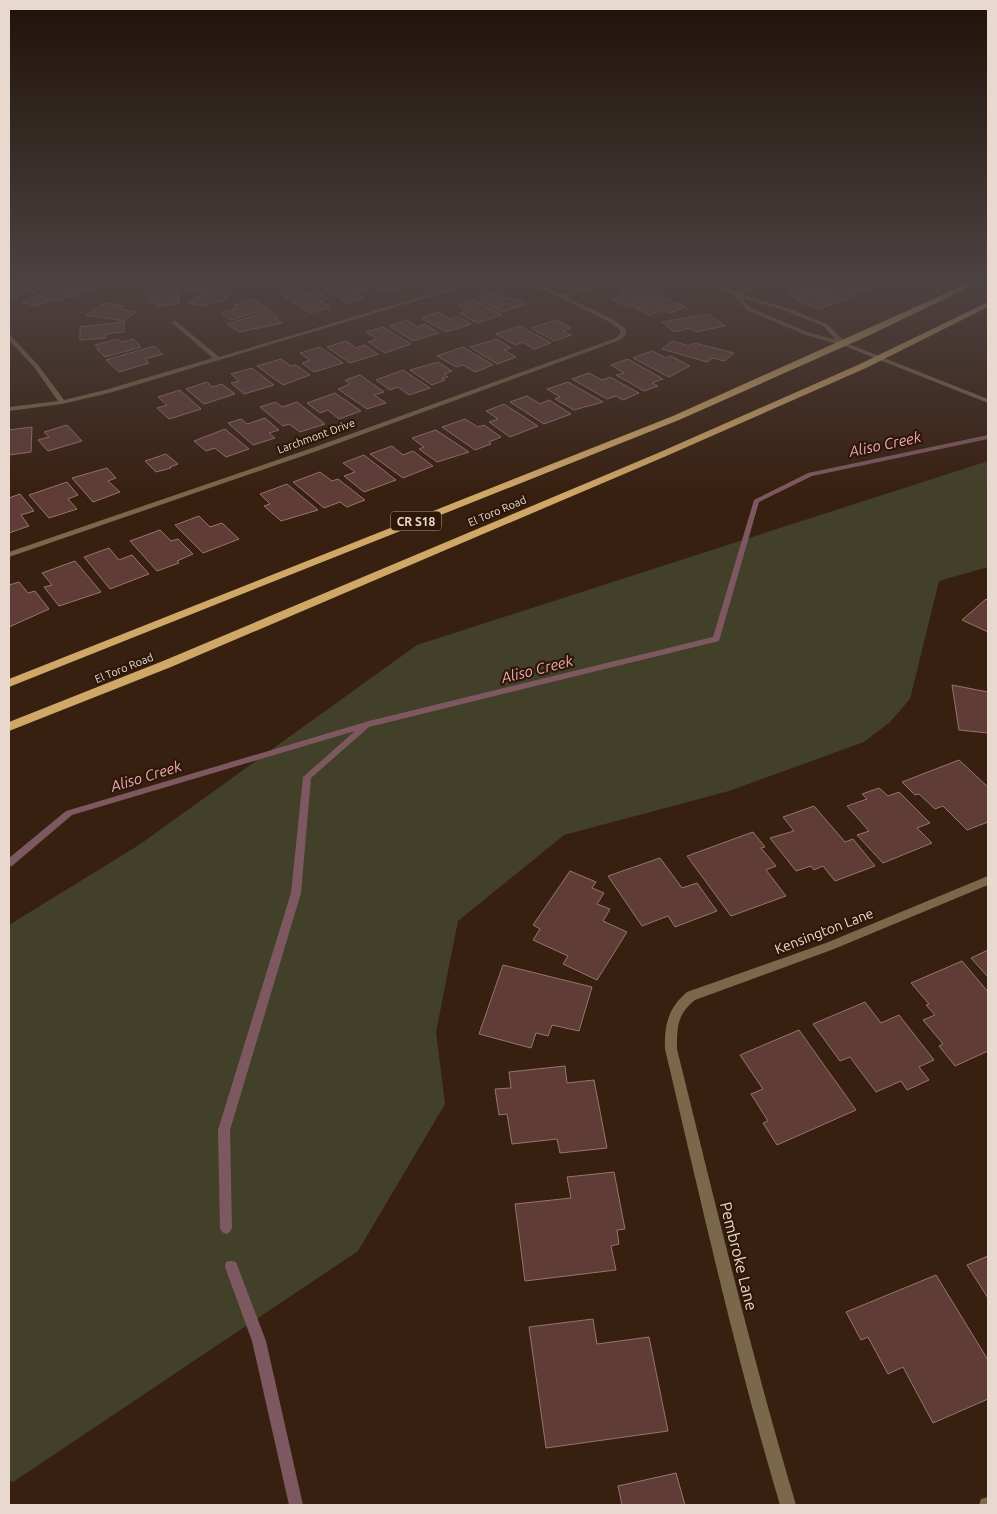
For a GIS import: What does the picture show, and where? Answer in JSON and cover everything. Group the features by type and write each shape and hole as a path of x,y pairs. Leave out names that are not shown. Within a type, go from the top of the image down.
{"main road":[{"name":"El Toro Road","path":"9,684 676,418 824,353"},
{"name":"El Toro Road","path":"9,727 167,664 634,467 890,353"}],"street":[{"path":"24,353 36,366 62,402"},
{"path":"209,353 218,360"},
{"path":"9,410 62,402 107,392 242,353"},
{"name":"Larchmont Drive","path":"9,555 162,503 582,353"},
{"path":"866,353 988,401"},
{"name":"Kensington Lane","path":"675,1014 681,1004 691,996 830,946 988,880"},
{"name":"Pembroke Lane","path":"675,1014 670,1032 671,1049 728,1286 760,1410 788,1505"}],"shaded area":[{"path":"988,461 988,567 939,581 910,699 890,722 864,742 729,791 564,835 458,921 436,1032 445,1104 358,1251 13,1482 9,1480 9,925 139,845 417,645"}],"building":[{"path":"101,353 121,353 105,357"},
{"path":"131,353 163,354 145,359 149,363 119,372 106,360"},
{"path":"300,353 328,353 343,363 314,372 302,363 310,360"},
{"path":"335,353 378,354 350,363"},
{"path":"447,353 472,353 493,365 475,372 463,365 456,367 437,356"},
{"path":"479,353 509,353 516,357 497,364"},
{"path":"648,353 655,353 666,358 671,356 690,366 669,377 633,358"},
{"path":"675,353 734,353 724,361 713,358 707,362"},
{"path":"281,359 291,366 296,365 310,375 283,385 257,366"},
{"path":"628,359 663,379 652,383 658,386 644,391 616,375 624,373 611,365"},
{"path":"438,362 452,371 444,374 448,377 442,378 445,380 432,385 410,370"},
{"path":"252,368 274,385 244,394 231,383 239,381 231,374"},
{"path":"403,370 430,388 409,395 398,387 390,390 376,380"},
{"path":"589,373 602,380 610,377 639,393 623,400 616,396 607,399 572,379"},
{"path":"360,375 384,392 374,395 386,403 367,409 338,389 350,384 345,380"},
{"path":"207,382 212,387 222,384 235,394 204,404 186,389"},
{"path":"568,382 603,402 574,410 555,399 560,397 547,389"},
{"path":"180,390 201,409 169,419 157,408 167,405 158,397"},
{"path":"335,393 361,411 339,419 328,410 320,413 307,403"},
{"path":"527,396 540,404 549,400 571,414 544,424 510,402"},
{"path":"276,402 282,407 297,402 325,424 300,432 289,424 283,426 260,407"},
{"path":"504,404 538,426 510,437 489,422 498,419 486,411"},
{"path":"265,418 279,430 269,433 275,438 253,445 228,423 241,419 247,424"},
{"path":"465,419 478,427 484,425 501,437 489,442 491,444 475,450 442,427"},
{"path":"67,425 82,441 48,451 38,440 49,437 44,432"},
{"path":"32,427 31,452 9,455 9,430"},
{"path":"225,429 249,449 226,457 215,448 206,451 194,441"},
{"path":"436,430 469,452 437,462 419,449 424,447 412,438"},
{"path":"392,446 403,455 413,451 433,466 403,478 370,454"},
{"path":"166,454 178,464 156,472 145,461"},
{"path":"364,455 396,480 364,492 344,476 355,472 343,463"},
{"path":"107,468 116,478 108,481 120,492 93,502 72,478"},
{"path":"320,472 332,481 338,479 365,500 347,507 340,502 324,508 293,482"},
{"path":"67,482 78,495 68,499 77,509 49,518 29,495"},
{"path":"287,484 318,510 281,521 264,506 270,504 260,494"},
{"path":"20,494 34,511 21,515 29,526 9,533 9,498"},
{"path":"199,516 210,527 222,523 239,539 203,553 175,525"},
{"path":"160,530 171,541 178,539 193,554 177,561 179,563 157,571 130,541"},
{"path":"109,548 119,560 132,555 149,574 110,589 84,557"},
{"path":"75,561 101,592 59,606 44,587 52,585 42,573"},
{"path":"19,582 28,593 35,591 49,609 9,627 9,585"},
{"path":"986,599 988,601 988,632 962,620"},
{"path":"952,685 988,692 988,733 959,730"},
{"path":"959,760 988,787 988,822 967,830 943,806 935,809 919,794 915,795 902,782"},
{"path":"879,788 888,796 899,792 930,823 917,828 932,843 883,863 857,835 869,831 847,806 867,799 862,794"},
{"path":"814,806 845,842 853,839 875,866 835,881 823,866 814,870 811,866 796,871 770,838 794,831 783,817"},
{"path":"753,832 765,847 761,848 776,866 766,870 786,896 731,916 687,856"},
{"path":"660,858 682,888 697,883 717,911 675,927 668,916 642,926 608,876"},
{"path":"570,871 596,882 592,888 604,893 597,904 610,909 603,921 627,932 597,980 563,964 568,956 533,940 540,929 533,925"},
{"path":"988,950 988,977 971,958"},
{"path":"962,961 988,992 988,1051 955,1066 939,1046 943,1044 923,1020 935,1015 926,1005 929,1004 911,983"},
{"path":"503,965 592,987 579,1031 552,1025 548,1036 536,1033 531,1048 479,1034"},
{"path":"865,1002 881,1023 899,1015 934,1060 919,1067 929,1080 907,1090 901,1081 876,1092 850,1057 840,1061 813,1024"},
{"path":"799,1030 856,1110 777,1145 763,1123 768,1121 751,1094 763,1089 740,1055"},
{"path":"565,1066 567,1083 594,1080 607,1148 560,1153 557,1139 512,1144 507,1114 499,1115 495,1089 511,1088 509,1072"},
{"path":"614,1172 625,1229 617,1230 619,1244 611,1246 616,1270 525,1281 515,1204 571,1198 567,1177"},
{"path":"988,1256 988,1298 967,1265"},
{"path":"936,1275 988,1360 988,1399 933,1423 903,1367 888,1374 868,1337 861,1340 846,1312"},
{"path":"593,1319 597,1344 649,1337 668,1431 546,1448 529,1327"},
{"path":"676,1473 685,1505 622,1505 618,1486"}],"waterway":[{"name":"Aliso Creek","path":"9,863 69,813 369,724 716,639 756,501 810,474 988,437"},
{"path":"226,1228 224,1130 296,893 307,777 365,727"},
{"path":"231,1267 259,1341 296,1505"}]}
